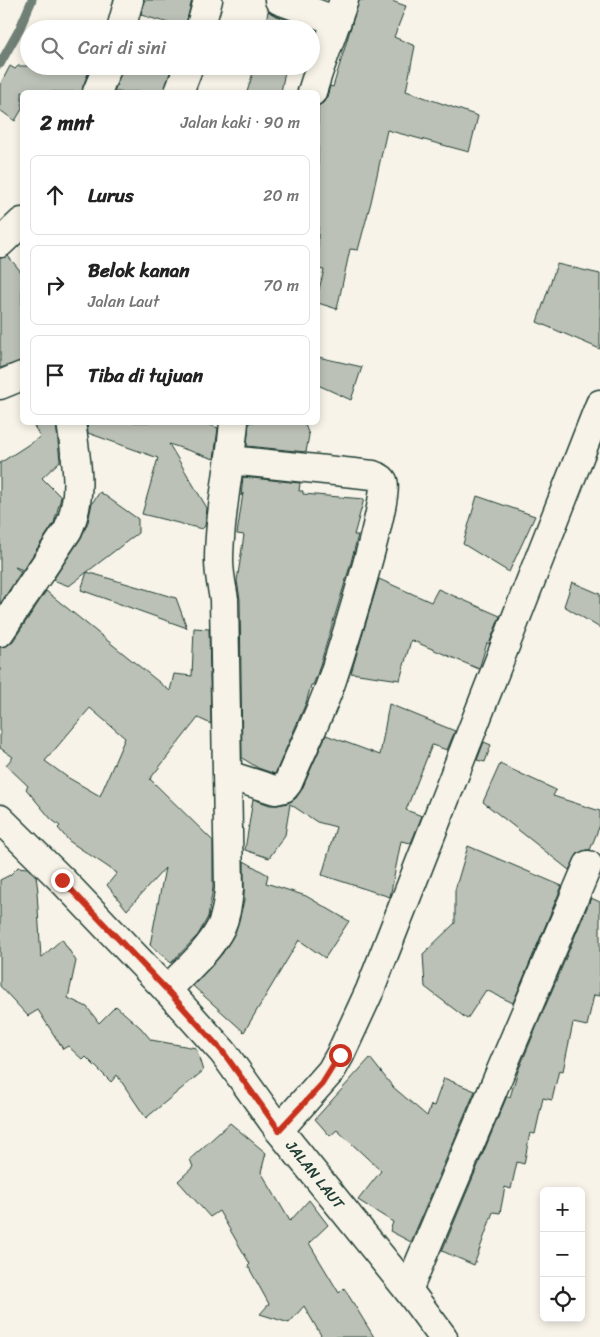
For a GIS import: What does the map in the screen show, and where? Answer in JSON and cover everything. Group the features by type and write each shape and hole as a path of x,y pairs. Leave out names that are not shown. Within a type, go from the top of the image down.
{"street":[{"path":"123,20 129,0"},
{"path":"202,20 208,0"},
{"path":"280,0 341,10 320,69"},
{"path":"99,90 105,75"},
{"path":"180,90 187,75"},
{"path":"313,90 318,75"},
{"path":"0,243 20,224"},
{"path":"0,385 20,377"},
{"path":"279,1130 331,1071 370,990 600,404"},
{"path":"0,632 68,530 73,519 77,507 79,483 71,425"},
{"path":"167,990 204,951 221,928 229,889 224,599 219,563 220,527 234,425"},
{"path":"228,775 275,790 284,788 288,783 332,681 368,563 384,495 384,482 382,479 373,476 230,460"},
{"name":"JALAN LAUT","path":"0,819 62,880 223,1052 279,1130 408,1290 443,1337"},
{"path":"408,1290 588,864"}],"building":[{"path":"144,0 192,0 187,20 158,20 141,15"},
{"path":"359,0 389,0 406,6 394,37 415,46 406,91 478,116 469,152 387,130 358,250 350,249 337,309 320,304 320,285 324,270 320,269 320,105 327,97 330,86 333,87"},
{"path":"268,11 288,20 266,20"},
{"path":"10,66 15,69 20,66 20,75 87,75 82,90 20,90 20,112 15,121 0,110 0,85"},
{"path":"120,75 169,75 165,90 115,90"},
{"path":"252,75 284,75 281,90 248,90"},
{"path":"8,256 20,271 20,362 0,368 0,258"},
{"path":"557,264 600,274 600,349 537,322"},
{"path":"320,357 362,367 351,400 320,386"},
{"path":"34,425 56,425 60,461 42,478 61,497 54,523 23,570 15,567 21,572 0,604 0,463 40,437"},
{"path":"87,425 210,425 218,428 214,459 169,444 207,508 205,526 202,529 142,514 158,458 88,433"},
{"path":"249,425 305,425 309,435 306,452 247,446"},
{"path":"243,477 300,483 299,491 303,491 303,494 364,499 354,535 358,535 350,566 317,675 313,685 311,685 306,703 275,774 258,768 242,758 240,599 237,581 244,535 237,534 243,493 241,496"},
{"path":"100,492 138,519 138,533 69,586 53,580 81,538 88,522 92,503"},
{"path":"477,496 535,516 509,572 463,544"},
{"path":"87,572 176,598 187,628 81,590"},
{"path":"379,579 431,602 438,589 500,616 489,644 487,643 479,669 411,640 400,680 351,673"},
{"path":"572,582 600,594 600,628 564,606"},
{"path":"46,591 170,691 174,674 192,676 194,628 209,629 211,724 198,718 150,779 213,841 213,888 208,917 198,935 171,963 150,945 165,868 127,910 107,885 117,873 69,841 58,828 60,826 51,819 26,789 28,786 6,765 13,757 0,748 0,647 7,646 13,641","holes":["90,708 125,738 100,796 67,777 45,761"]},
{"path":"389,704 455,731 447,750 432,745 406,810 422,816 411,843 401,841 390,897 322,875 336,827 317,822 290,804 285,835 269,858 245,850 253,799 270,805 278,805 288,803 296,798 302,789 326,735 380,755"},
{"path":"484,742 491,745 485,762 477,760"},
{"path":"500,764 556,790 553,796 600,811 600,825 590,850 578,853 569,870 483,802"},
{"path":"468,846 562,886 513,1003 486,990 467,1019 425,987 423,954 455,923 455,890"},
{"path":"244,861 268,875 266,883 306,896 349,921 325,958 299,940 244,1032 193,986 222,954 235,933 244,901"},
{"path":"18,867 27,868 36,876 41,958 62,939 76,961 68,998 87,1007 99,1023 116,1006 141,1028 151,1040 196,1048 203,1071 146,1118 117,1075 111,1082 86,1057 83,1060 68,1046 63,1049 38,1010 28,1016 0,986 0,880 10,875"},
{"path":"591,898 600,902 600,996 594,995 587,1026 573,1023 563,1071 559,1070 552,1100 543,1098 535,1134 530,1133 524,1164 517,1162 511,1189 505,1187 500,1213 493,1212 474,1265 442,1251 507,1096 510,1097 518,1071"},
{"path":"370,1058 393,1087 427,1116 431,1105 434,1106 444,1078 475,1091 411,1242 390,1231 393,1222 358,1200 381,1171 337,1130 330,1136 315,1119"},
{"path":"230,1123 266,1153 261,1172 290,1221 309,1200 328,1225 309,1243 339,1293 344,1288 374,1337 322,1337 304,1306 289,1323 260,1314 269,1304 248,1266 250,1264 219,1211 210,1217 178,1181 193,1167 190,1159"}],"waterway":[{"path":"23,20 32,0"},
{"path":"0,64 20,28"}],"route":[{"path":"62,880 223,1052 279,1130 322,1084 340,1055"}]}
